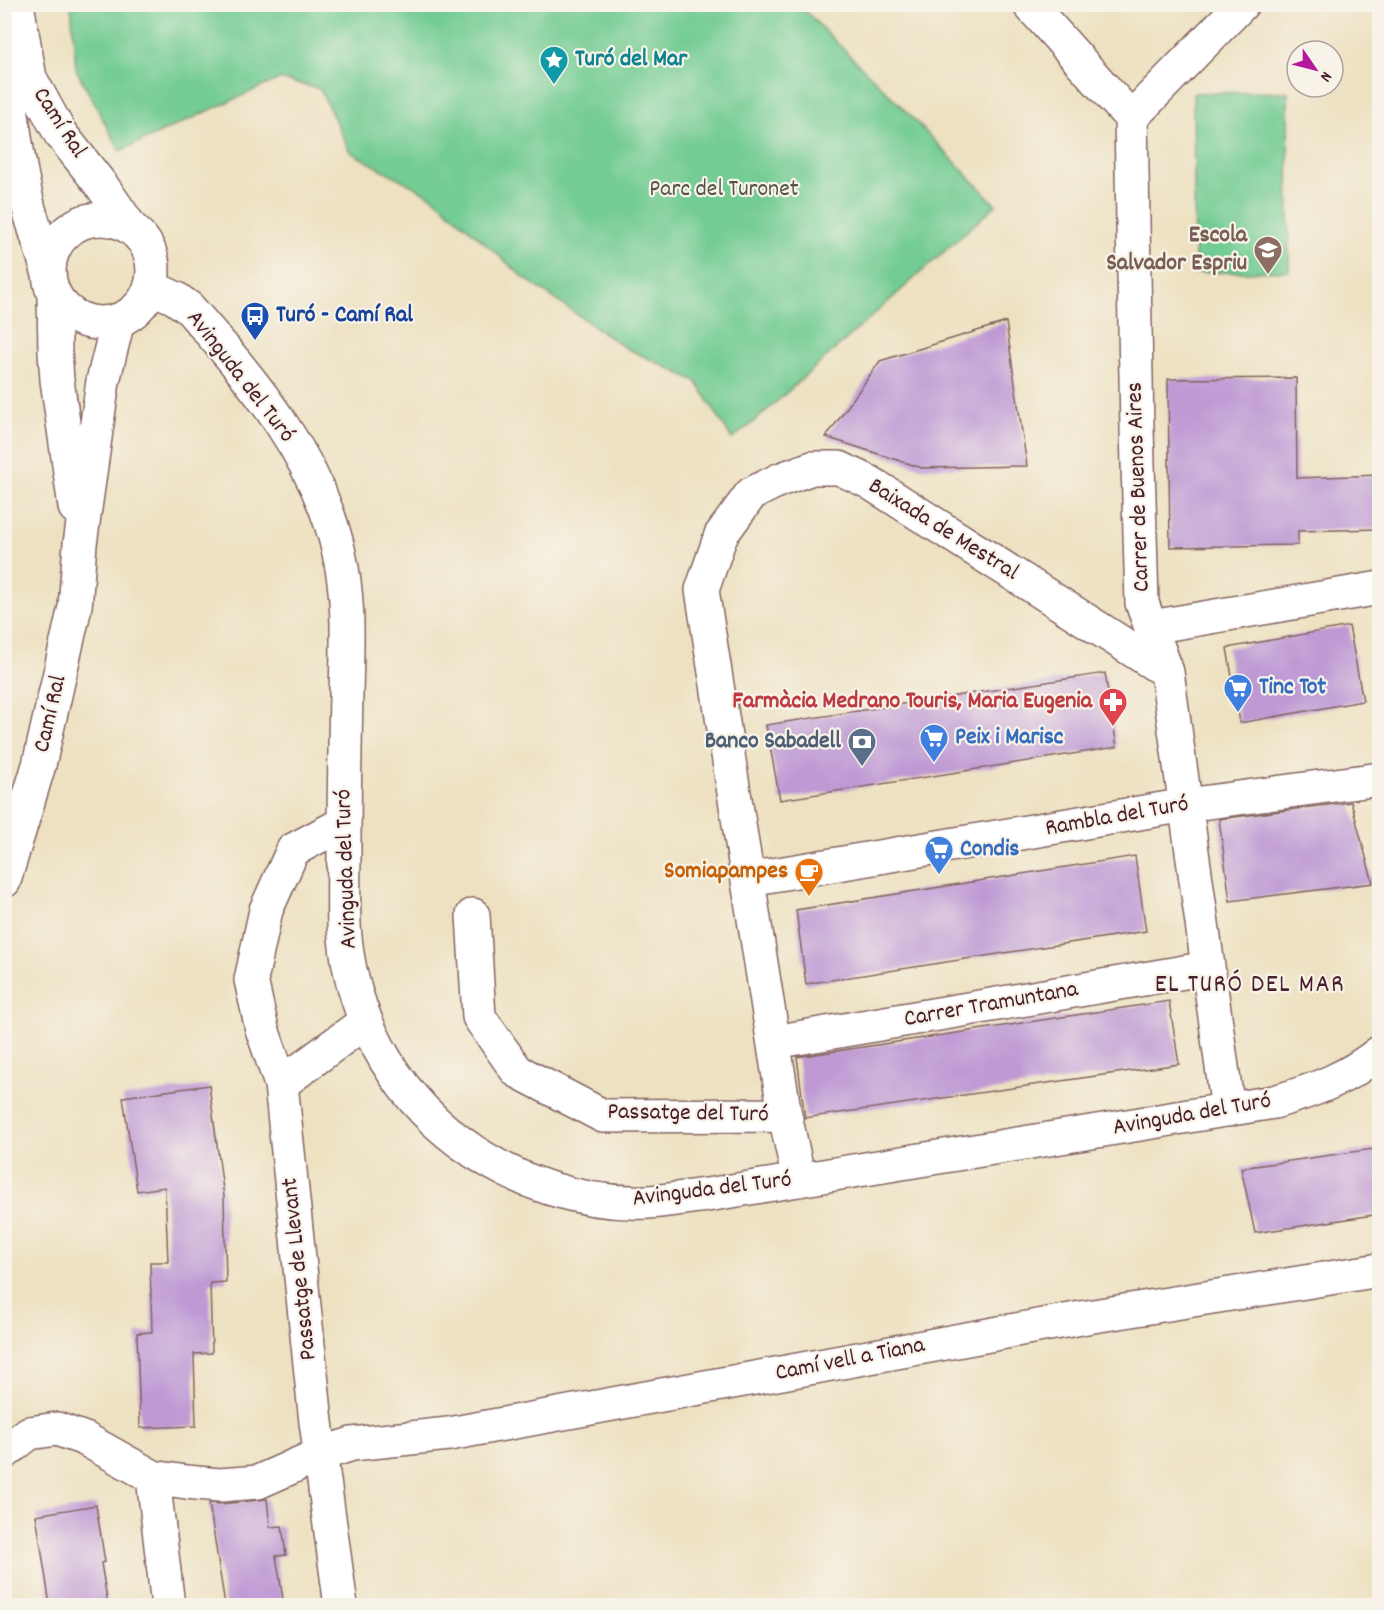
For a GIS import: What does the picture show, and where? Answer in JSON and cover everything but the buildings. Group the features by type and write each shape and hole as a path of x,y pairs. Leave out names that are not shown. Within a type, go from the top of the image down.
{"street":[{"path":"4,18 9,4"},
{"name":"Camí Ral","path":"17,4 30,78 60,133 102,186 131,228"},
{"path":"1029,4 1131,118 1242,4"},
{"name":"Camí Ral","path":"4,31 8,91 22,175 51,284 57,380 80,544"},
{"name":"Carrer de Buenos Aires","path":"1131,118 1142,603 1167,672 1228,1110"},
{"path":"101,219 116,221 131,228 148,248 153,268 151,287 138,308 129,316 118,321 100,324 81,320 66,311 51,284 51,255 58,241 70,229 84,222 101,219"},
{"name":"Avinguda del Turó","path":"151,287 176,298 189,308 270,406 307,467 329,516 344,580 348,610 344,823 345,927 352,975 366,1021 384,1060 403,1085 444,1130 483,1159 521,1179 554,1190 594,1199 647,1202 707,1195 1274,1102 1310,1092 1337,1081 1380,1052"},
{"name":"Camí Ral","path":"4,881 39,765 73,619 80,544 103,381 118,321"},
{"name":"Baixada de Mestral","path":"799,1180 786,1115 702,590 721,535 751,494 779,480 812,468 839,468 869,482 1167,672"},
{"path":"1151,627 1380,588"},
{"name":"Rambla del Turó","path":"749,879 1186,805 1380,779"},
{"name":"Passatge de Llevant","path":"341,1605 316,1422 281,1084 262,1029 251,980 266,910 293,850 344,823"},
{"name":"Passatge del Turó","path":"473,915 479,1017 517,1071 603,1116 786,1115"},
{"name":"Carrer Tramuntana","path":"774,1042 1208,968"},
{"path":"281,1084 366,1021"},
{"name":"Camí vell a Tiana","path":"321,1454 352,1444 449,1434 1087,1317 1380,1270"},
{"path":"4,1453 29,1433 57,1429 85,1439 153,1477 220,1485 258,1482 321,1454"},
{"path":"153,1477 168,1605"}],"green space":[{"name":"Parc del Turonet","path":"71,5 799,5 996,205 732,439 696,381 624,347 523,277 433,197 350,152 320,89 279,79 120,151 76,69"},
{"path":"1285,92 1285,99 1288,99 1289,271 1195,273 1193,93"}],"place":[{"name":"Turó del Mar","path":"554,86"},
{"name":"Escola Salvador Espriu","path":"1268,276"},
{"name":"Turó - Camí Ral","path":"255,342"},
{"name":"Tinc Tot","path":"1238,714"},
{"name":"Farmàcia Medrano Touris, Maria Eugenia","path":"1113,728"},
{"name":"Peix i Marisc","path":"934,764"},
{"name":"Banco Sabadell","path":"862,768"},
{"name":"Condis","path":"939,876"},
{"name":"Somiapampes","path":"809,898"}],"district":[{"name":"EL TURÓ DEL MAR","path":"1250,985"}]}
